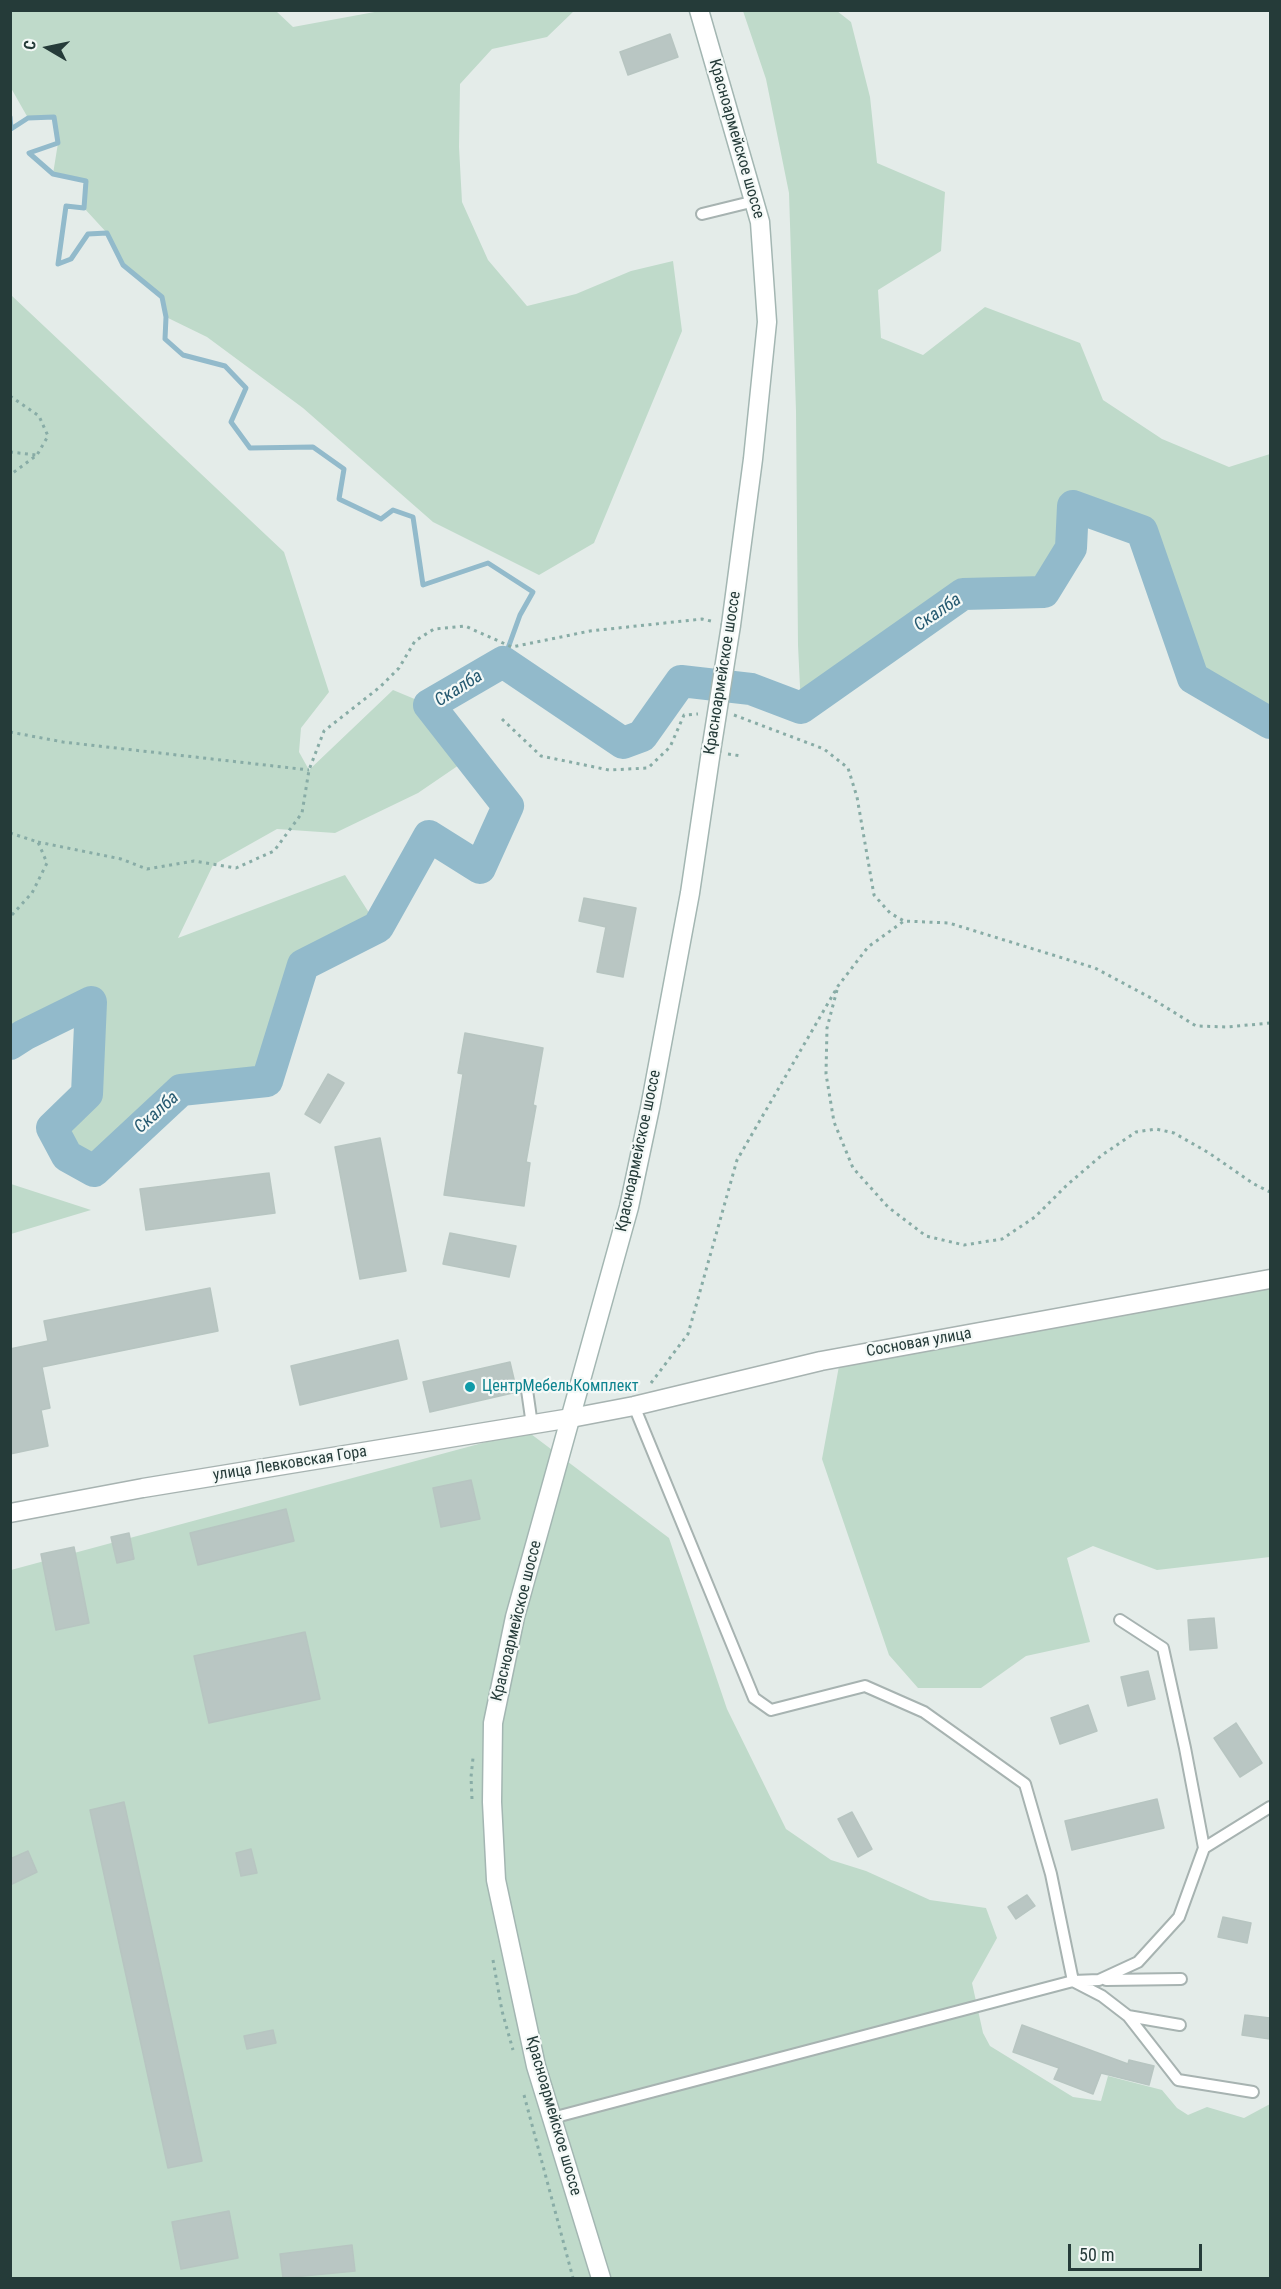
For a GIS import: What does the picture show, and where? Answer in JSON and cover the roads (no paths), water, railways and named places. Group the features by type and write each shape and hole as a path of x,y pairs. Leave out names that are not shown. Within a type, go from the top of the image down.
{"main road":[{"name":"Красноармейское шоссе","path":"601,2278 524,2017 496,1880 491,1763 493,1723 515,1617 629,1207 650,1108 690,893 731,625 753,459 767,322 760,222 699,10"},
{"name":"Сосновая улица","path":"571,1418 634,1406 820,1361 1270,1279"},
{"name":"улица Левковская Гора","path":"10,1513 131,1490 571,1418"}],"lane":[{"path":"702,214 755,201"},
{"path":"527,1390 532,1425"},
{"path":"634,1406 754,1698 771,1710 865,1686 924,1712 1024,1784 1051,1874 1073,1981"},
{"path":"1099,1980 1138,1962 1179,1917 1204,1848 1185,1748 1162,1648 1120,1620"},
{"path":"1204,1848 1270,1807"},
{"path":"552,2118 1073,1981 1181,1979"},
{"path":"1073,1981 1102,1996 1128,2016 1178,2080 1253,2092"},
{"path":"1128,2016 1180,2025"}],"waterway":[{"path":"10,117 11,129 28,118 54,117 58,143 29,153 53,174 86,181 84,208 66,206 58,264 71,259 88,234 107,233 123,265 162,297 166,317 165,339 183,355 225,366 246,388 231,422 250,448 313,447 344,469 339,499 381,519 393,510 413,517 423,585 488,563 533,592 520,615 503,662"},
{"name":"Скалба","path":"10,1044 91,1002 87,1094 52,1128 67,1156 94,1171 181,1090 267,1081 303,965 378,927 429,836 480,868 508,806 429,705 503,662 623,743 642,736 681,681 751,689 801,708 963,594 1044,592 1071,548 1073,506 1142,531 1193,678 1270,723"}],"place":[{"name":"ЦентрМебельКомплект","path":"470,1387"}]}
